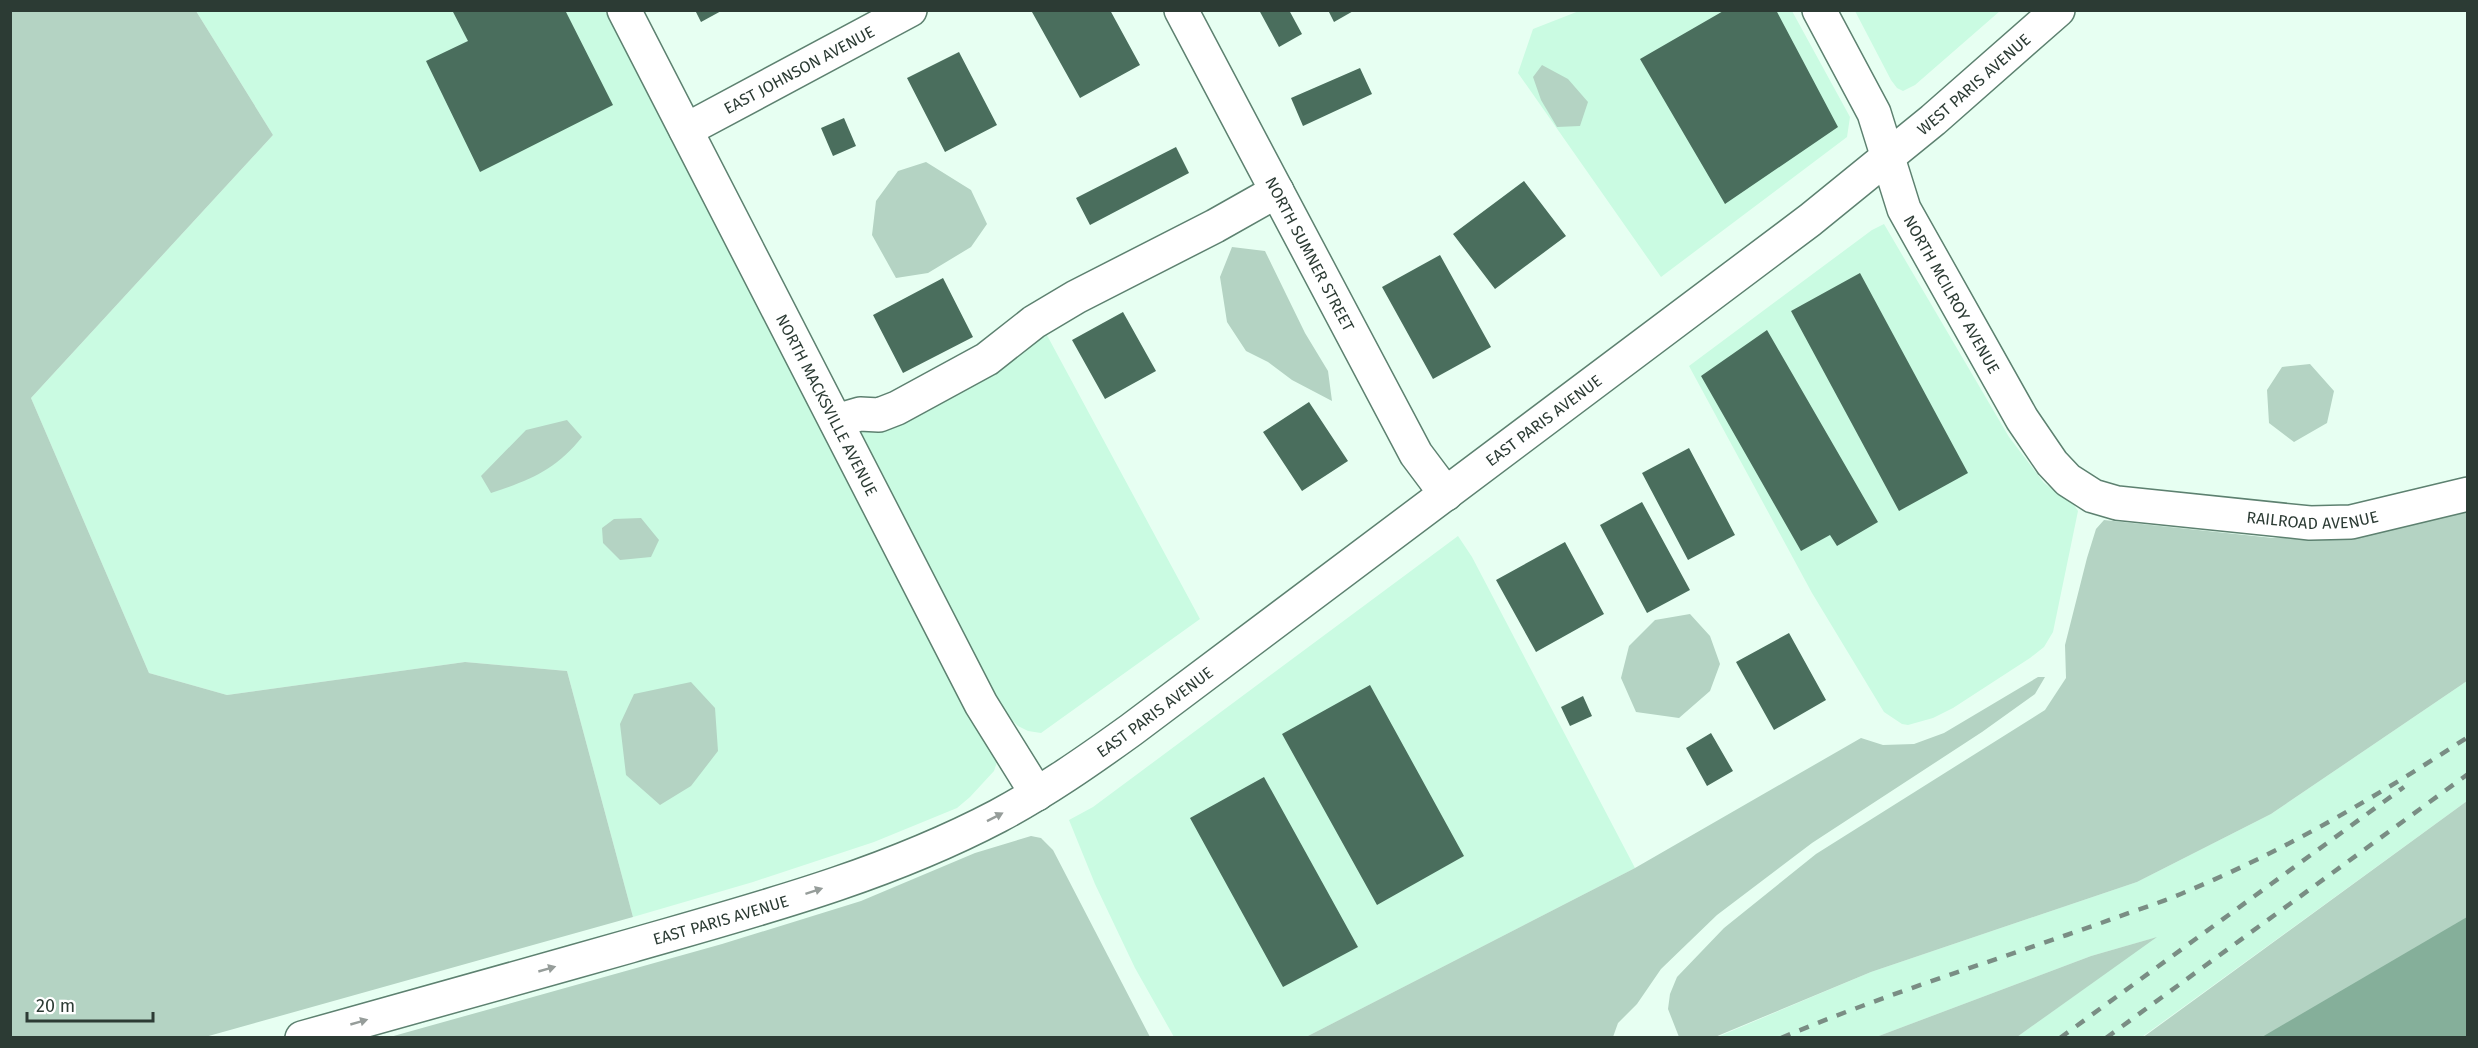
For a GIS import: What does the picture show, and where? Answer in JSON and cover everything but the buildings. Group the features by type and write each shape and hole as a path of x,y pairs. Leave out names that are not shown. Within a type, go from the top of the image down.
{"street":[{"name":"NORTH MACKSVILLE AVENUE","path":"624,10 981,704 1037,794"},
{"name":"EAST JOHNSON AVENUE","path":"686,130 910,10"},
{"name":"NORTH SUMNER STREET","path":"1181,10 1416,454 1446,494"},
{"name":"NORTH MCILROY AVENUE","path":"1819,10 1874,113 1904,209 2022,419 2052,463 2068,480 2093,496 2117,503 2156,508"},
{"name":"WEST PARIS AVENUE","path":"1888,157 2058,10"},
{"name":"EAST PARIS AVENUE","path":"302,1038 739,915 853,879 922,852 996,817 1037,794 1131,730 1810,220 1888,157"},
{"path":"837,421 860,414 879,416 897,408 987,359 1034,322 1068,302 1215,226 1277,190"},
{"name":"RAILROAD AVENUE","path":"2156,508 2310,523 2351,522 2468,494"}],"shaded area":[{"path":"10,11 196,11 273,135 31,398 149,673 227,695 465,662 567,671 633,917 205,1037 11,1037"},
{"path":"196,11 605,11 700,187 997,762 994,771 970,797 957,808 874,842 753,882 633,917 567,671 465,662 227,695 149,673 31,398 273,135"},
{"path":"1579,11 1792,11 1850,117 1847,137 1661,277 1518,73 1533,29"},
{"path":"1855,11 2000,11 1915,85 1903,91 1897,88 1891,80"},
{"path":"1542,65 1568,79 1588,102 1580,126 1557,127 1541,100 1533,77"},
{"path":"926,162 971,190 987,224 971,247 928,273 896,278 872,235 876,201 898,171"},
{"path":"1884,224 2009,437 2044,483 2074,505 2078,511 2053,632 2044,647 1953,708 1933,718 1908,725 1902,724 1884,712 1812,593 1689,366 1872,230"},
{"path":"1232,247 1265,251 1305,333 1328,371 1332,401 1292,380 1268,362 1246,351 1227,322 1220,277"},
{"path":"1042,326 1200,619 1041,733 1028,731 1018,726 1004,712 861,432 875,431"},
{"path":"2310,364 2334,391 2327,423 2294,442 2269,423 2267,390 2282,367"},
{"path":"567,420 582,437 562,458 541,472 491,493 481,476 526,430"},
{"path":"2467,505 2467,681 2271,814 2137,882 1871,972 1715,1037 1679,1037 1668,1009 1670,994 1677,977 1724,928 1816,854 2045,710 2066,678 2065,645 2096,529 2104,520 2273,538 2314,535"},
{"path":"641,518 659,540 651,557 620,560 603,543 602,528 614,519"},
{"path":"1458,536 1472,557 1635,868 1306,1037 1174,1037 1135,968 1095,884 1069,820 1093,807"},
{"path":"1690,614 1710,636 1720,664 1710,691 1679,718 1636,712 1621,678 1629,646 1655,620"},
{"path":"2038,677 2045,677 2035,694 1982,732 1812,843 1717,915 1661,969 1637,1004 1618,1023 1613,1037 1306,1037 1635,868 1861,738 1883,745 1914,744 1944,733"},
{"path":"2467,681 2467,801 2142,1037 2017,1037 2154,938 2091,956 1876,1037 1715,1038 1871,972 2137,882 2271,814"},
{"path":"691,682 715,708 718,751 691,786 660,805 626,775 620,724 634,694"},
{"path":"2467,801 2467,1037 2142,1038"},
{"path":"1031,836 1041,838 1053,850 1150,1037 390,1037 722,944 861,901 975,853"},
{"path":"2467,917 2467,1037 2262,1037"},
{"path":"2157,937 2017,1037 1876,1037 2091,956"}],"railway":[{"path":"1781,1038 1900,992 2190,890 2298,839 2401,780 2468,737"},
{"path":"2106,1038 2468,774"},
{"path":"2060,1038 2404,787"}]}
